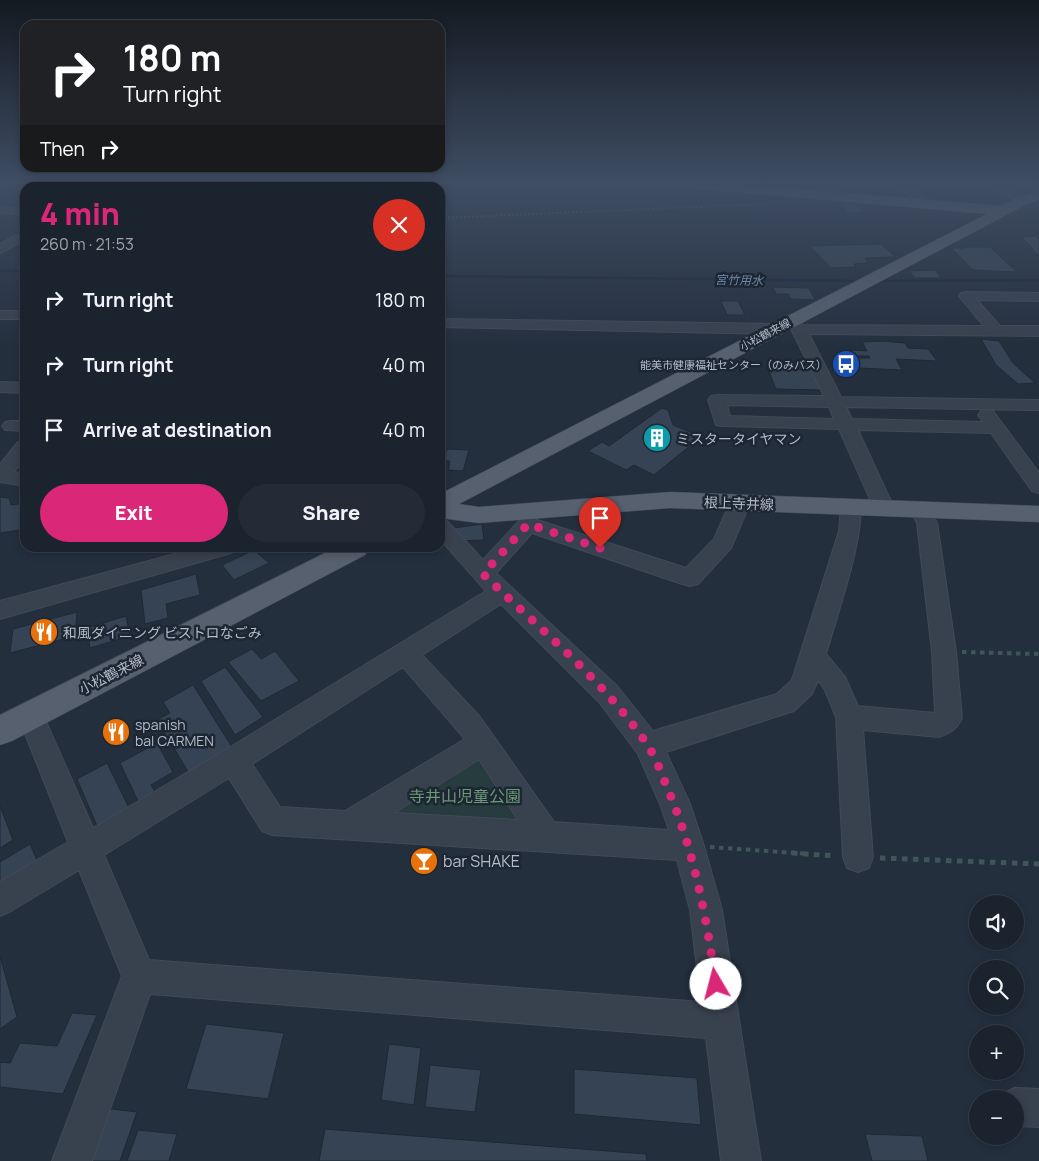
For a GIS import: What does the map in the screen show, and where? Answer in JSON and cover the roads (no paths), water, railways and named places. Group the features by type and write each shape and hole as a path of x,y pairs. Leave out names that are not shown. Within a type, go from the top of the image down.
{"main road":[{"name":"小松鶴来線","path":"445,501 787,326 866,282 953,237"},
{"name":"根上寺井線","path":"445,511 479,514 670,500 1039,514"},
{"name":"小松鶴来線","path":"0,731 348,552"}],"street":[{"path":"0,248 20,238"},
{"path":"996,331 966,296 1039,297"},
{"path":"0,315 20,315"},
{"path":"445,323 787,326 1039,331"},
{"path":"787,326 835,403 884,508"},
{"path":"0,387 20,388"},
{"path":"996,428 722,421 717,400 1039,405"},
{"path":"979,404 1039,487"},
{"path":"0,476 20,452"},
{"path":"0,476 20,479"},
{"path":"0,900 234,760 404,652 493,583 528,524 690,578 723,543 740,503"},
{"path":"648,745 785,703 803,686 814,656 850,531 851,507"},
{"path":"849,717 939,725 949,718 944,652 927,523 921,510"},
{"path":"445,531 493,583 608,694 648,745 675,804 689,846 706,910 741,1161"},
{"path":"0,610 209,552"},
{"path":"404,652 472,725 546,836"},
{"path":"814,656 836,685 849,717 858,857"},
{"path":"31,716 139,976 72,1161"},
{"path":"349,825 483,742"},
{"path":"234,760 272,821 689,846"},
{"path":"139,976 722,1021"},
{"path":"1024,1107 1039,1108"}],"waterway":[{"name":"宮竹用水","path":"0,271 20,271"},
{"name":"宮竹用水","path":"445,276 862,281"},
{"name":"宮竹用水","path":"875,281 1039,280"}],"place":[{"name":"能美市健康福祉センター（のみバス）","path":"846,364"},
{"name":"ミスタータイヤマン","path":"657,438"},
{"name":"和風ダイニング ビストロなごみ","path":"44,632"},
{"name":"spanish bal CARMEN","path":"116,732"},
{"name":"bar SHAKE","path":"424,861"}],"park label":[{"name":"寺井山児童公園","path":"465,796"}]}
